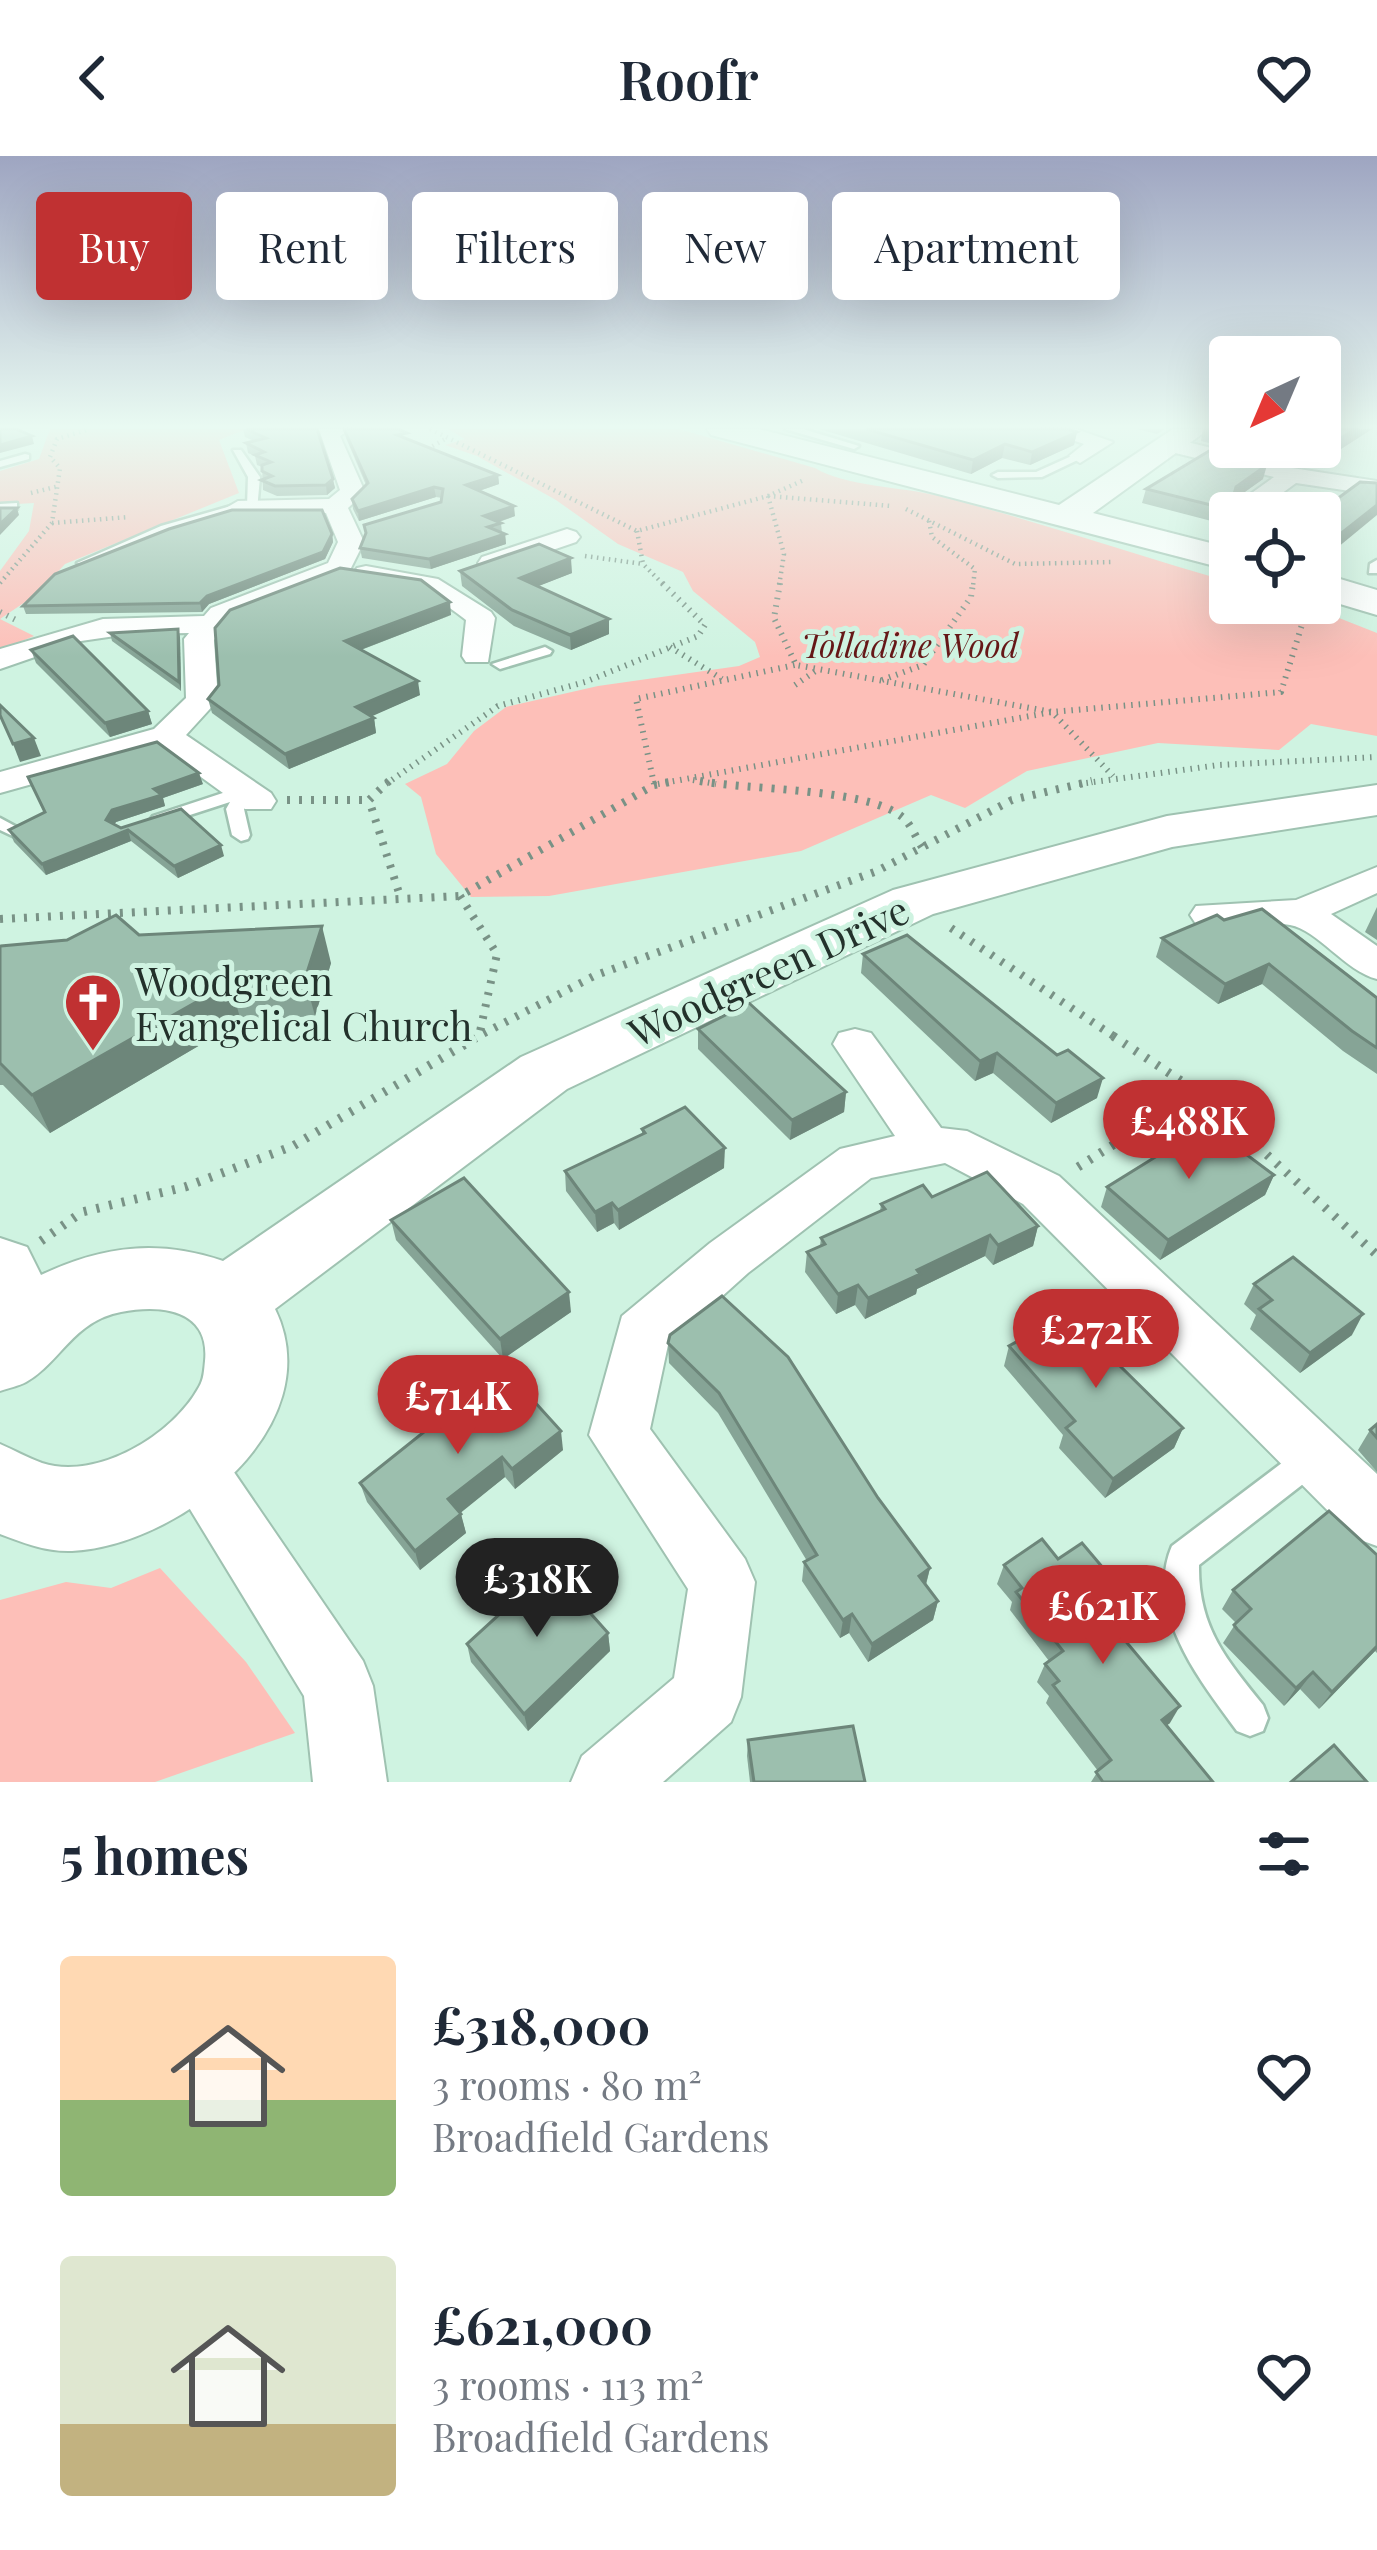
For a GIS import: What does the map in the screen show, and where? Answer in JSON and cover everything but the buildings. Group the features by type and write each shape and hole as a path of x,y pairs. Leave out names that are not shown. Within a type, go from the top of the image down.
{"main road":[{"path":"1017,505 1209,554"},
{"path":"1064,517 1082,505"},
{"path":"1341,583 1376,579"},
{"name":"Woodgreen Drive","path":"227,1301 544,1073 913,902 1167,832 1377,800"},
{"path":"3,1493 48,1506 96,1505 129,1496 190,1460 221,1428 241,1392 249,1357 243,1326 227,1301 185,1280 132,1277 7,1319"}],"street":[{"path":"339,568 351,542 352,505"},
{"path":"246,507 350,521"},
{"path":"433,583 567,537"},
{"path":"0,783 166,736 202,700 199,639 221,614 339,568 433,583 482,618 488,660 439,666"},
{"path":"0,660 50,637 142,621 211,625"},
{"path":"166,736 251,796"},
{"path":"1210,915 1302,912 1377,879"},
{"path":"1302,912 1377,966"},
{"path":"855,1044 929,1148"},
{"path":"608,1782 706,1697 722,1582 619,1435 642,1333 730,1258 857,1162 950,1144 1041,1190 1377,1516"},
{"path":"190,1460 338,1686 350,1782"}],"lane":[{"path":"83,563 165,529 246,507"},
{"path":"488,660 545,650"},
{"path":"144,824 251,796"},
{"path":"241,835 235,809 251,796"},
{"path":"1250,1718 1189,1633 1180,1588 1183,1557 1314,1456"}],"path":[{"path":"0,583 52,524 55,505"},
{"path":"582,505 637,532 736,505"},
{"path":"770,505 784,554 774,618 796,665"},
{"path":"875,505 900,507 1015,564 1111,562"},
{"path":"928,520 944,510"},
{"path":"881,681 923,665 971,597 975,569 932,537 928,520"},
{"path":"251,796 369,800 403,768 498,706 585,682 698,636 705,625 643,563 637,532"},
{"path":"0,919 460,896 654,785 1052,712 1281,692 1302,624"},
{"path":"670,647 724,680"},
{"path":"654,785 636,699 796,665 1052,712 1114,776"},
{"path":"795,685 819,669"},
{"path":"689,778 742,789 804,790 862,803 902,816 922,847"},
{"path":"369,800 401,899"},
{"path":"460,896 497,954 479,1036"},
{"path":"948,925 1198,1092 1377,1255"},
{"path":"1041,1190 1198,1092"}],"green space":[{"path":"34,505 210,505 65,564 37,594 0,619 0,571 29,531"},
{"name":"Tolladine Wood","path":"563,505 976,506 1209,576 1209,624 1341,624 1341,619 1377,633 1377,736 1311,724 1279,750 1158,743 1027,771 965,808 931,795 801,851 549,896 471,897 436,854 421,797 405,784 447,764 474,731 506,707 598,686 739,666 760,657 755,642 693,591 683,572 618,544"},
{"path":"0,619 34,636 0,650"},
{"path":"160,1568 246,1662 295,1733 155,1782 0,1782 0,1600 66,1582 111,1588"}],"place":[{"name":"Woodgreen Evangelical Church","path":"93,1053"}]}
